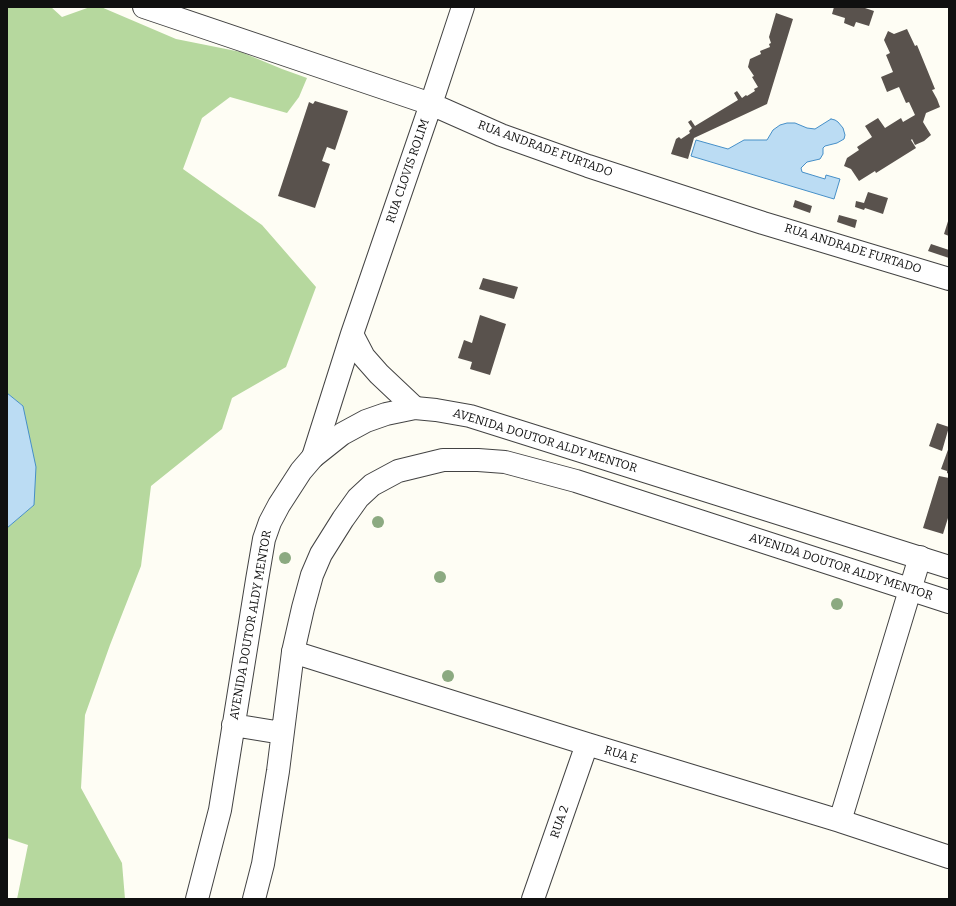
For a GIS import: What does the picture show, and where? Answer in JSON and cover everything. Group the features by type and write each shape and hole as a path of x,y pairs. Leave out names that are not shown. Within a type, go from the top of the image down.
{"street":[{"name":"RUA ANDRADE FURTADO","path":"144,7 431,104 501,135 588,166 763,223 949,279"},
{"name":"RUA CLOVIS ROLIM","path":"313,457 352,334 463,7"},
{"path":"352,334 364,357 379,374 415,408"},
{"name":"AVENIDA DOUTOR ALDY MENTOR","path":"197,899 220,810 264,539 270,522 301,471 313,457 342,434 366,421 386,414 415,408 470,416 949,567"},
{"name":"AVENIDA DOUTOR ALDY MENTOR","path":"254,899 263,864 278,771 293,652 312,575 321,554 358,498 372,485 398,471 443,460 505,462 576,481 949,602"},
{"path":"840,821 920,557"},
{"name":"RUA E","path":"293,652 840,821 949,857"},
{"path":"233,724 282,733"},
{"name":"RUA 2","path":"533,899 587,744"}],"green space":[{"path":"7,7 51,7 62,17 90,7 101,7 176,39 241,52 307,78 299,97 287,113 230,97 202,118 183,169 262,225 316,287 286,367 232,398 222,429 151,486 141,566 110,645 85,715 81,788 122,863 125,899 17,899 28,845 7,838 7,528 34,505 23,406 7,393"}],"water":[{"path":"831,119 838,122 843,128 845,135 844,139 837,143 825,146 820,159 807,162 801,168 802,172 825,179 826,175 840,179 834,199 691,156 696,140 728,149 744,140 767,140 773,130 780,125 795,123 807,128 815,129"},
{"path":"7,393 23,406 36,467 34,505 7,528"}],"building":[{"path":"834,7 862,7 874,11 869,26 856,22 854,27 844,23 845,18 832,14"},
{"path":"776,13 793,19 767,104 694,138 688,159 671,154 676,139 679,137 681,139 690,133 689,131 692,128 688,122 691,120 695,126 738,100 734,93 737,91 742,98 755,91 754,89 758,87 752,77 754,76 748,67 750,59 761,54 760,51 770,47 769,44 771,43 769,37"},
{"path":"907,29 915,46 917,45 935,89 932,90 940,107 926,113 923,122 931,135 924,141 915,145 912,139 911,140 916,148 876,173 875,171 859,181 851,169 844,166 847,158 859,150 857,147 872,137 865,126 878,118 885,128 901,118 903,122 915,115 909,102 906,103 899,87 887,92 881,77 893,72 886,55 890,53 884,40 888,31 894,34"},
{"path":"315,101 348,111 335,150 327,147 322,161 330,164 315,208 278,196 309,102 313,104"},
{"path":"868,192 888,198 883,214 865,208 864,210 855,207 856,201 864,203"},
{"path":"795,200 812,206 810,213 793,207"},
{"path":"839,215 857,220 855,228 837,222"},
{"path":"949,218 949,236 944,234"},
{"path":"931,244 949,250 949,258 928,251"},
{"path":"483,278 518,287 514,299 479,289"},
{"path":"480,315 506,324 490,375 470,369 472,362 458,358 464,340 472,343"},
{"path":"937,423 949,427 942,451 929,446"},
{"path":"949,447 949,474 947,471 941,469"},
{"path":"939,476 949,478 949,519 948,518 943,534 923,528"}]}
